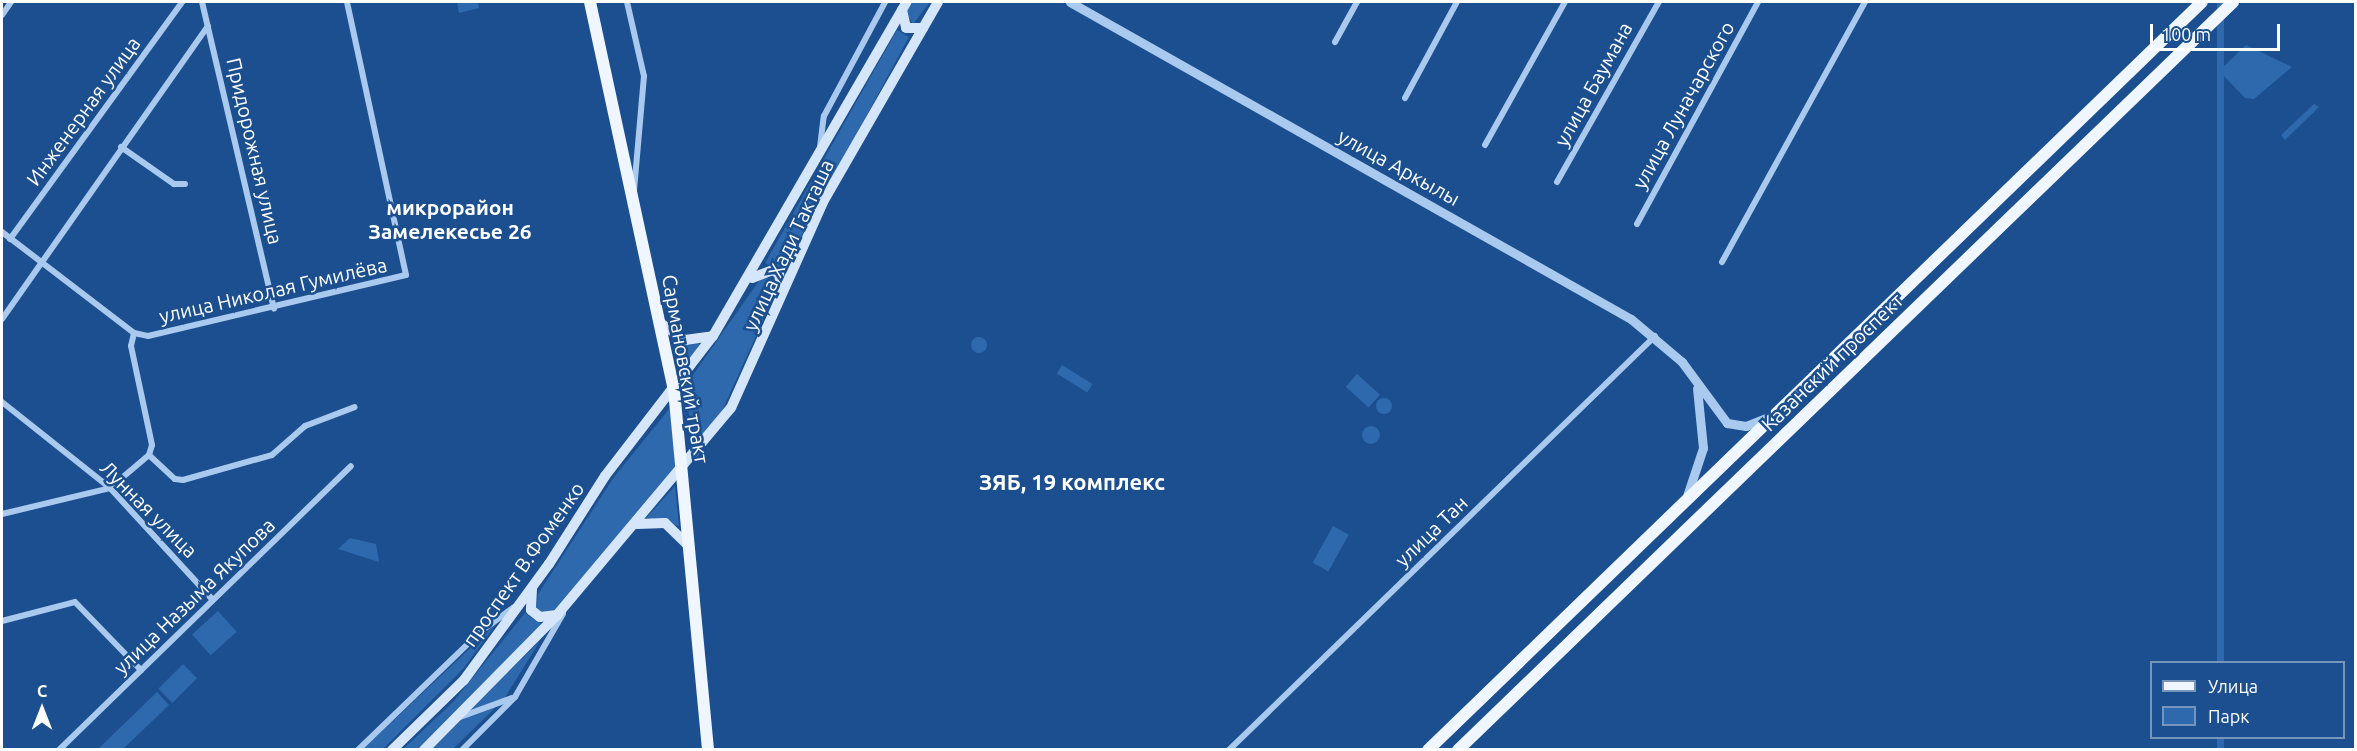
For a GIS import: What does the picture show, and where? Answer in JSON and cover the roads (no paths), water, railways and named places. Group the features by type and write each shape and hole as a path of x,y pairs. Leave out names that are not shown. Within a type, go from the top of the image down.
{"main road":[{"name":"Сармановский тракт","path":"590,2 674,390 685,470 708,750"},
{"name":"улица Хади Такташа","path":"685,470 736,400 823,202 938,2"},
{"name":"Казанский проспект","path":"1428,750 1771,416 2202,2"},
{"name":"Казанский проспект","path":"1458,750 2233,2"},
{"name":"улица Хади Такташа","path":"674,390 713,336 749,280 904,6"},
{"path":"904,6 906,28 923,28"},
{"path":"749,280 773,270 782,280 782,296"},
{"path":"659,322 686,340 713,336"},
{"name":"проспект В.Фоменко","path":"392,750 464,680 532,589 605,476 674,390"},
{"path":"424,750 557,615 685,470"},
{"path":"637,524 665,523 690,548"},
{"path":"532,589 531,610 540,617 557,615"}],"street":[{"path":"2,15 11,2"},
{"name":"Инженерная улица","path":"10,239 182,2"},
{"name":"Придорожная улица","path":"202,2 274,309"},
{"name":"улица Николая Гумилёва","path":"2,232 134,333 148,336 274,309 406,275 347,2"},
{"path":"627,2 644,76 633,202"},
{"path":"819,153 824,116 885,2"},
{"name":"улица Аркылы","path":"1070,2 1656,335 1727,423 1746,426 1771,416"},
{"path":"1335,42 1357,2"},
{"path":"1405,98 1457,2"},
{"path":"1485,146 1565,2"},
{"name":"улица Баумана","path":"1557,182 1659,2"},
{"name":"улица Луначарского","path":"1637,224 1758,2"},
{"path":"1722,262 1865,2"},
{"path":"2,319 39,260 208,26"},
{"path":"121,147 174,184 185,184"},
{"path":"2,514 111,488 149,455 152,446 131,346 134,333"},
{"name":"улица Тан","path":"1229,750 1656,335"},
{"path":"1683,504 1699,474 1703,448 1696,382"},
{"name":"Лунная улица","path":"2,402 111,488 213,600"},
{"path":"149,455 174,479 183,480 272,455 305,426 355,407"},
{"name":"улица Назыма Якупова","path":"59,750 351,466"},
{"path":"462,750 515,698 573,597"},
{"path":"358,750 480,632 522,601"},
{"path":"2,621 75,602 141,670"},
{"path":"456,718 515,698"}],"district":[{"name":"микрорайон Замелекесье 26","path":"450,219"},
{"name":"ЗЯБ, 19 комплекс","path":"1072,482"}]}
